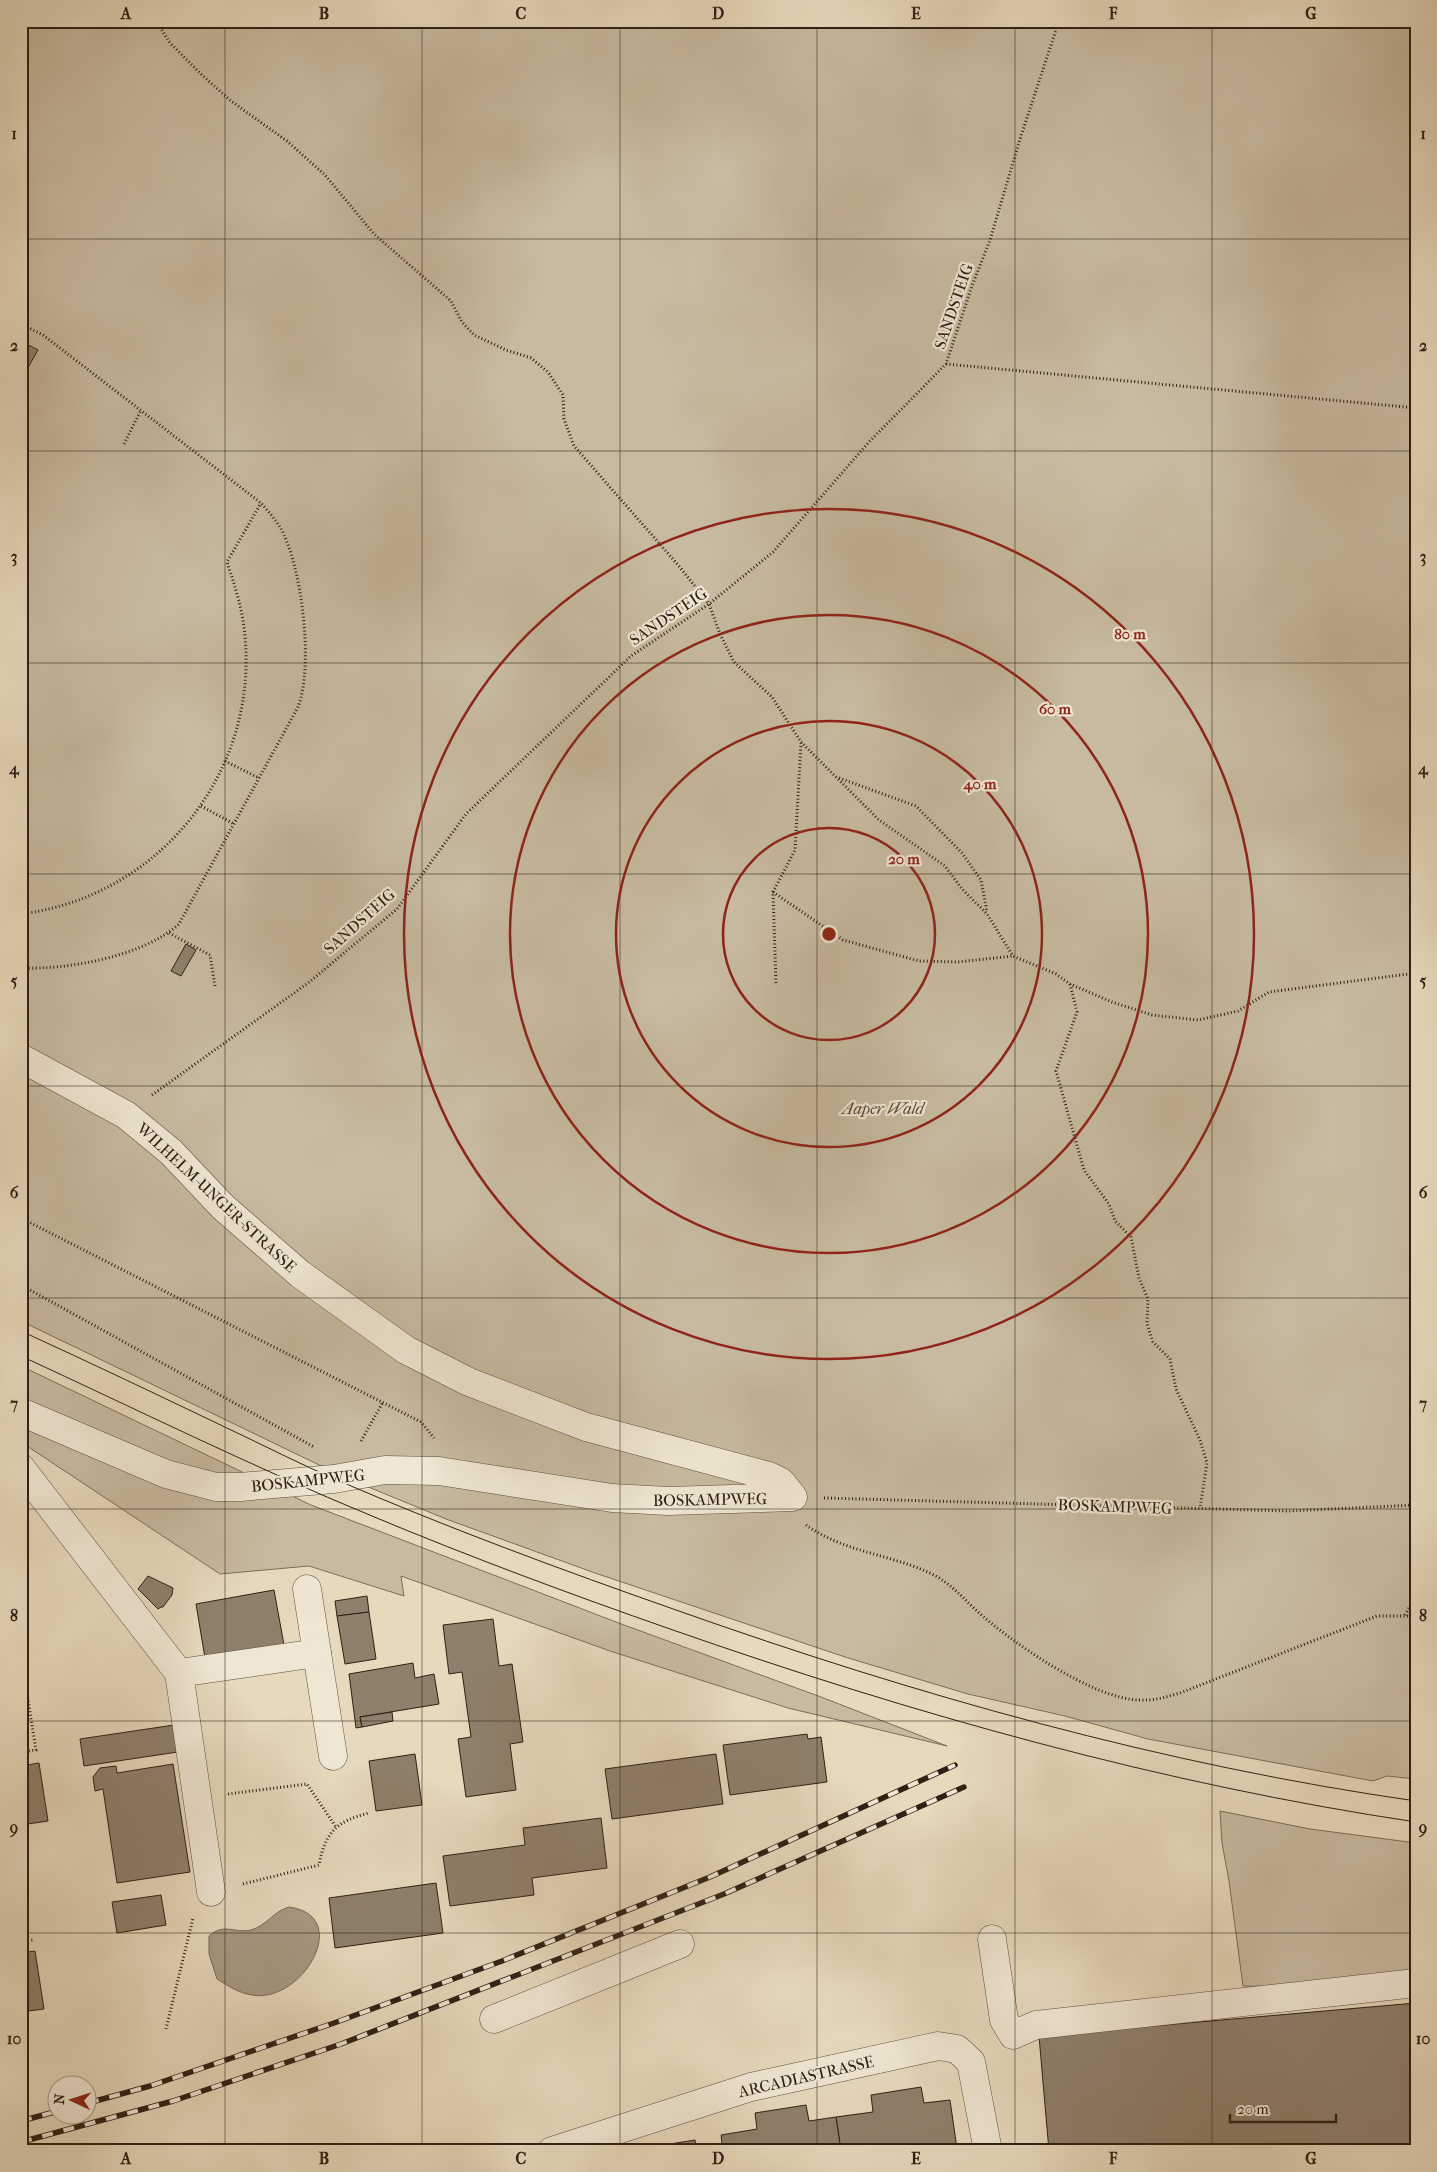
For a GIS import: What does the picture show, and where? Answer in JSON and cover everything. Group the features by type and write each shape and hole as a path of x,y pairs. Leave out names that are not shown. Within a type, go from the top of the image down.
{"street":[{"name":"WILHELM-UNGER-STRASSE","path":"21,1058 126,1115 170,1152 223,1207 300,1274 406,1350 469,1382 586,1427 768,1476 781,1482 793,1497"},
{"name":"BOSKAMPWEG","path":"21,1412 138,1464 166,1474 216,1487 240,1487 334,1479 385,1470 439,1470 612,1498 668,1501 793,1497"},
{"path":"21,1468 179,1672 211,1892"},
{"path":"307,1589 333,1756"},
{"path":"179,1672 317,1653"},
{"path":"992,1939 1004,2020 1013,2035 1036,2025 1416,1983"},
{"path":"494,2019 680,1944"},
{"name":"ARCADIASTRASSE","path":"552,2151 751,2087 938,2046 957,2049 971,2062 988,2151"}],"path":[{"path":"156,21 170,43 203,76 231,101 287,142 325,175 374,234 451,301 462,322 474,335 531,358 548,372 562,395 564,419 574,446 679,566 709,604 720,634 734,662 772,697 802,742 879,820 945,866 962,889 987,914 1013,956"},
{"name":"SANDSTEIG","path":"126,1115 195,1063 308,983 397,909 466,814 631,656 709,604 773,552 869,442 946,364 972,286 990,240 1020,139 1059,21"},
{"path":"21,324 43,335 261,503 281,528 288,547 298,583 305,648 302,698 179,924 169,933 110,957 57,967 21,968"},
{"path":"946,364 1416,408"},
{"path":"124,444 141,410"},
{"path":"21,914 82,900 123,880 142,867 170,842 201,806 225,761 240,714 246,662 245,634 236,589 227,562 261,503"},
{"path":"776,983 773,892 795,850 802,742"},
{"path":"225,761 259,778"},
{"path":"836,777 916,806 962,852 981,880 987,914"},
{"path":"201,806 234,824"},
{"path":"773,892 843,940 919,961 958,962 1013,956 1056,974 1070,984 1112,1002 1152,1014 1198,1020 1238,1011 1269,992 1416,972"},
{"path":"169,933 210,955 215,986"},
{"path":"1070,984 1077,1012 1056,1072 1084,1170 1109,1204 1115,1221 1131,1237 1139,1278 1148,1299 1147,1324 1152,1342 1170,1359 1176,1389 1200,1440 1208,1463 1200,1508"},
{"path":"21,1218 421,1422 434,1436 439,1470"},
{"path":"21,1285 322,1451"},
{"path":"361,1442 383,1402"},
{"path":"793,1497 796,1514 814,1531 842,1545 933,1575 952,1586 977,1611 1015,1642 1066,1673 1110,1693 1138,1700 1155,1700 1180,1693 1377,1616 1416,1616"},
{"name":"BOSKAMPWEG","path":"793,1497 1290,1511 1416,1505"},
{"path":"1405,1615 1416,1596"},
{"path":"21,1656 36,1750 21,1752"},
{"path":"198,1798 307,1784 336,1827"},
{"path":"319,1864 329,1834 348,1820 369,1813"},
{"path":"21,1942 33,1940"}],"green space":[{"name":"Aaper Wald","path":"21,21 1416,21 1416,1779 1387,1776 1373,1781 1148,1739 1065,1716 968,1694 845,1657 595,1573 446,1519 344,1477 21,1321"},
{"path":"21,1366 311,1505 947,1746 788,1708 610,1651 401,1576 404,1596 309,1566 220,1574 21,1442"},
{"path":"1220,1811 1310,1829 1416,1843 1416,1988 1243,1986 1222,1843"}],"shaded area":[{"path":"289,1907 308,1914 318,1926 319,1941 314,1958 303,1973 288,1986 271,1994 247,1994 217,1979 209,1954 209,1936 225,1929 251,1930"}],"building":[{"path":"21,341 38,350 21,380"},
{"path":"186,944 196,950 181,976 171,971"},
{"path":"148,1576 173,1588 172,1595 163,1607 158,1609 138,1589"},
{"path":"274,1590 284,1645 205,1658 196,1604"},
{"path":"367,1596 369,1612 337,1616 335,1601"},
{"path":"369,1612 376,1659 345,1664 337,1616"},
{"path":"493,1619 499,1666 512,1664 523,1742 510,1744 516,1790 466,1797 458,1739 471,1737 462,1672 449,1674 443,1625"},
{"path":"413,1663 415,1678 434,1674 439,1704 360,1717 362,1727 356,1728 349,1674"},
{"path":"392,1712 393,1721 362,1727 360,1717"},
{"path":"174,1725 178,1752 84,1766 80,1739"},
{"path":"807,1734 808,1739 821,1737 827,1782 730,1795 723,1745"},
{"path":"415,1754 422,1805 376,1811 369,1761"},
{"path":"716,1754 723,1804 612,1819 605,1769"},
{"path":"39,1763 48,1821 21,1825 21,1766"},
{"path":"173,1764 190,1872 117,1883 103,1789 95,1791 93,1777 100,1768 116,1766 117,1773"},
{"path":"601,1818 607,1868 532,1878 534,1895 450,1906 443,1856 525,1845 523,1828"},
{"path":"436,1883 443,1933 335,1948 329,1898"},
{"path":"161,1895 166,1925 117,1933 112,1902"},
{"path":"35,1951 44,2009 21,2012 21,1953"},
{"path":"1416,2003 1416,2151 1049,2151 1039,2036"},
{"path":"921,2087 924,2103 950,2100 957,2149 945,2151 841,2151 836,2117 873,2112 871,2095"},
{"path":"806,2105 809,2121 836,2117 841,2151 723,2151 721,2135 757,2129 755,2113"},
{"path":"695,2140 697,2151 646,2151 645,2148"}],"tram line":[{"path":"21,1331 310,1468 379,1498 548,1564 766,1641 857,1671 949,1698 1041,1724 1134,1747 1227,1768 1321,1786 1416,1801"},
{"path":"21,1356 283,1478 409,1531 558,1589 761,1660 853,1690 946,1717 1132,1767 1226,1788 1416,1822"}],"railway":[{"path":"98,2100 150,2086 334,2023 502,1961 710,1877 955,1765"},
{"path":"21,2142 173,2101 341,2044 724,1894 964,1787"},
{"path":"21,2121 48,2114"}]}
